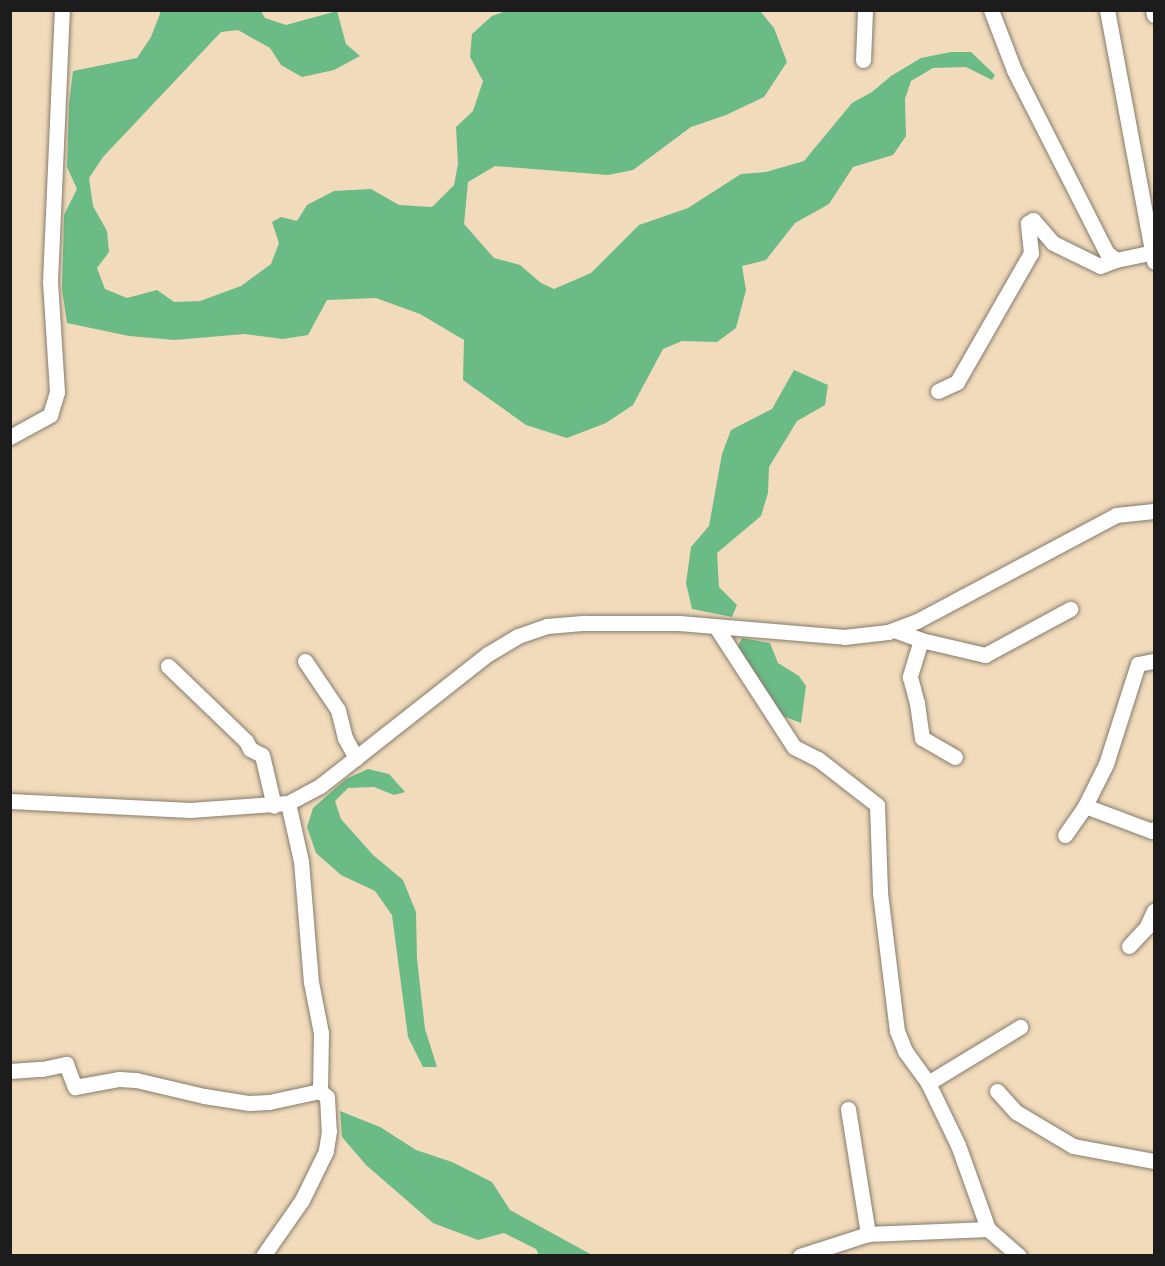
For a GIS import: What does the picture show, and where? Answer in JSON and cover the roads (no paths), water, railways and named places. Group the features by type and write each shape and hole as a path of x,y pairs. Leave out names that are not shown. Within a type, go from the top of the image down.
{"street":[{"path":"10,437 50,414 57,392 50,282 62,10"},
{"path":"863,60 865,10"},
{"path":"991,10 1014,70 1059,162 1107,254 1116,260"},
{"path":"938,391 957,382 1031,253 1028,223 1033,220 1053,243 1100,266 1116,260 1154,257 1107,10"},
{"path":"10,801 190,810 281,805 320,786 488,654 518,636 547,626 585,623 680,623 844,637 894,630 1116,515 1155,511"},
{"path":"894,630 921,640 985,655 1070,609"},
{"path":"716,627 794,747 818,759 877,805 880,893 893,1012 906,1051 928,1083 958,1145 988,1229 1019,1256"},
{"path":"921,640 910,677 917,703 922,738 955,757"},
{"path":"305,661 338,710 345,738 356,758"},
{"path":"1065,835 1085,806 1106,764 1138,664 1155,661"},
{"path":"168,666 246,741 250,749 262,755 281,805 301,861 311,982 321,1033 320,1091"},
{"path":"1085,806 1152,831 1155,829"},
{"path":"1129,946 1146,928 1155,911"},
{"path":"928,1083 1020,1027"},
{"path":"10,1071 42,1069 66,1064 75,1087 119,1078 249,1103 269,1102 320,1091 327,1096 326,1151 302,1200 263,1256"},
{"path":"998,1092 1016,1112 1073,1146 1155,1161"},
{"path":"848,1109 868,1234"},
{"path":"800,1256 868,1234 988,1229"}]}
